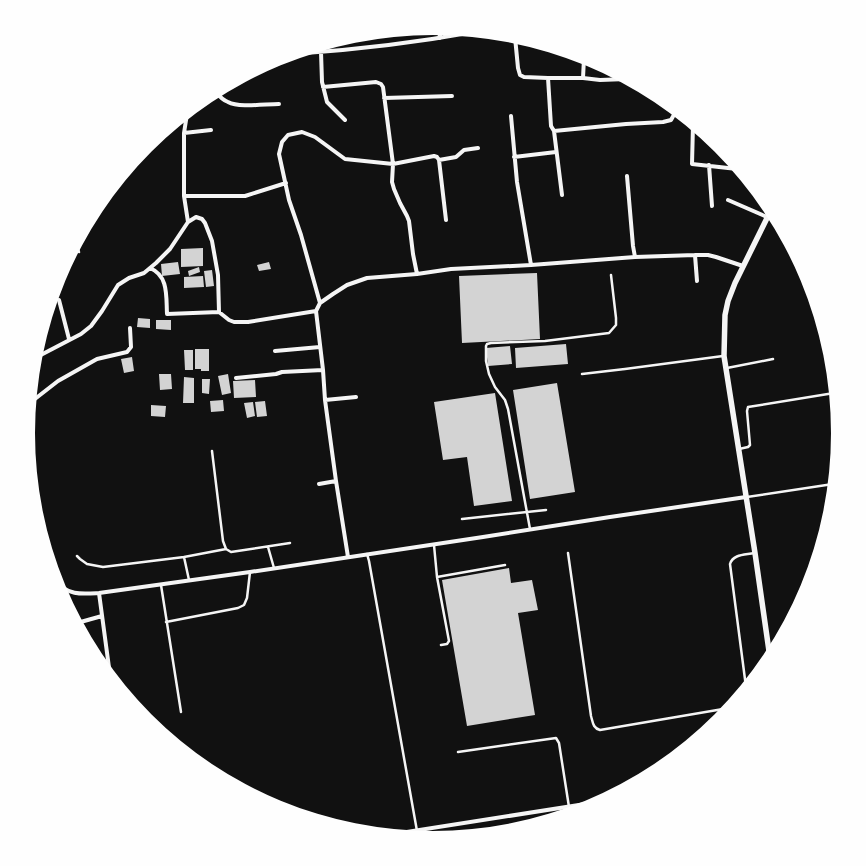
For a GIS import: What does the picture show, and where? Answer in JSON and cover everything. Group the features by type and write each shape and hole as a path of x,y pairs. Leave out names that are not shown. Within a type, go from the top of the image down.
{"street":[{"path":"345,120 327,102 323,88 321,52 373,48 453,36"},
{"path":"516,44 518,68 520,75 524,77 617,80"},
{"path":"583,78 584,65"},
{"path":"548,78 551,126 554,131 562,195"},
{"path":"323,88 376,82 381,84 383,87 393,164 392,182 409,221 412,254 417,274"},
{"path":"384,98 452,96"},
{"path":"221,97 229,103 239,105 279,104"},
{"path":"510,116 517,182 532,265"},
{"path":"554,131 626,124 666,122 671,120 674,116"},
{"path":"186,121 184,133 184,196 188,222"},
{"path":"184,133 211,130"},
{"path":"320,303 301,235 288,200 286,183 279,154 282,142 288,135 302,132 315,137 345,159 393,164 434,156 437,157 439,160 446,220"},
{"path":"693,132 692,164 729,168"},
{"path":"439,160 456,157 464,150 478,148"},
{"path":"514,156 556,152"},
{"path":"709,165 712,206"},
{"path":"627,176 635,257"},
{"path":"184,196 245,196 286,183"},
{"path":"728,200 767,217 735,283 728,301 725,315 724,356 768,647"},
{"path":"43,353 81,334 91,326 118,285 129,278 144,273 156,263 170,249 188,222 196,217 202,219 205,223 212,241 218,275 219,312"},
{"path":"695,255 697,281"},
{"path":"348,557 325,400 316,311 320,303 347,285 367,278 417,274 451,269 532,265 635,257 695,255 708,255 743,266"},
{"path":"150,268 159,274 164,284 167,298 167,314 219,312 234,322 248,322 316,311"},
{"path":"59,300 69,339"},
{"path":"37,398 58,381 97,359 127,352 131,347 130,328"},
{"path":"276,351 320,347"},
{"path":"236,378 276,374 282,372 323,370"},
{"path":"325,400 356,397"},
{"path":"319,484 336,481"},
{"path":"68,591 77,594 98,593 250,572 530,530 610,516 746,497"},
{"path":"98,593 108,662"},
{"path":"82,621 102,616"},
{"path":"417,830 569,807"}],"lane":[{"path":"530,530 508,409 505,400 495,387 489,374 486,361 486,346 491,343 545,341 609,333 616,325 611,275"},
{"path":"582,374 724,356"},
{"path":"726,369 773,359"},
{"path":"739,449 750,445 747,411 748,407 829,394"},
{"path":"212,451 223,540 226,549 231,552 268,547 290,542"},
{"path":"746,497 828,485"},
{"path":"462,520 546,510"},
{"path":"434,544 437,577 449,642 441,645"},
{"path":"268,547 274,568"},
{"path":"76,556 87,564 103,567 184,558 226,549"},
{"path":"568,553 591,716 593,725 596,729 600,730 718,710"},
{"path":"745,680 730,564 732,559 735,557 755,553"},
{"path":"367,554 417,830"},
{"path":"184,558 189,580"},
{"path":"437,577 505,565"},
{"path":"166,622 238,608 244,605 248,598 250,572"},
{"path":"161,584 181,712"},
{"path":"458,752 556,738 559,743 569,807"}],"building":[{"path":"203,248 203,266 181,267 181,249"},
{"path":"178,262 180,274 162,276 161,264"},
{"path":"269,262 271,269 259,271 257,265"},
{"path":"199,267 200,272 189,276 188,271"},
{"path":"212,270 214,286 206,287 204,271"},
{"path":"537,273 540,339 462,343 459,276"},
{"path":"203,276 204,287 184,288 184,277"},
{"path":"138,318 150,319 150,328 137,327"},
{"path":"156,320 171,320 171,330 156,329"},
{"path":"566,344 568,364 516,368 515,348"},
{"path":"510,346 512,364 488,366 486,348"},
{"path":"195,349 209,349 209,371 195,369"},
{"path":"184,350 193,350 193,370 185,370"},
{"path":"132,357 134,371 124,373 121,359"},
{"path":"159,374 171,374 172,389 160,390"},
{"path":"228,374 231,393 222,395 218,376"},
{"path":"184,377 194,378 194,403 183,403"},
{"path":"202,379 210,379 209,394 202,393"},
{"path":"255,380 256,397 234,398 233,381"},
{"path":"557,383 575,492 530,499 513,390"},
{"path":"495,393 512,501 474,506 467,457 443,460 434,402"},
{"path":"223,400 224,411 211,412 210,401"},
{"path":"265,401 267,416 257,417 255,402"},
{"path":"253,402 255,416 247,418 244,403"},
{"path":"151,405 166,406 165,417 151,416"},
{"path":"509,568 511,583 532,580 538,610 518,613 535,715 467,726 442,580"}]}
